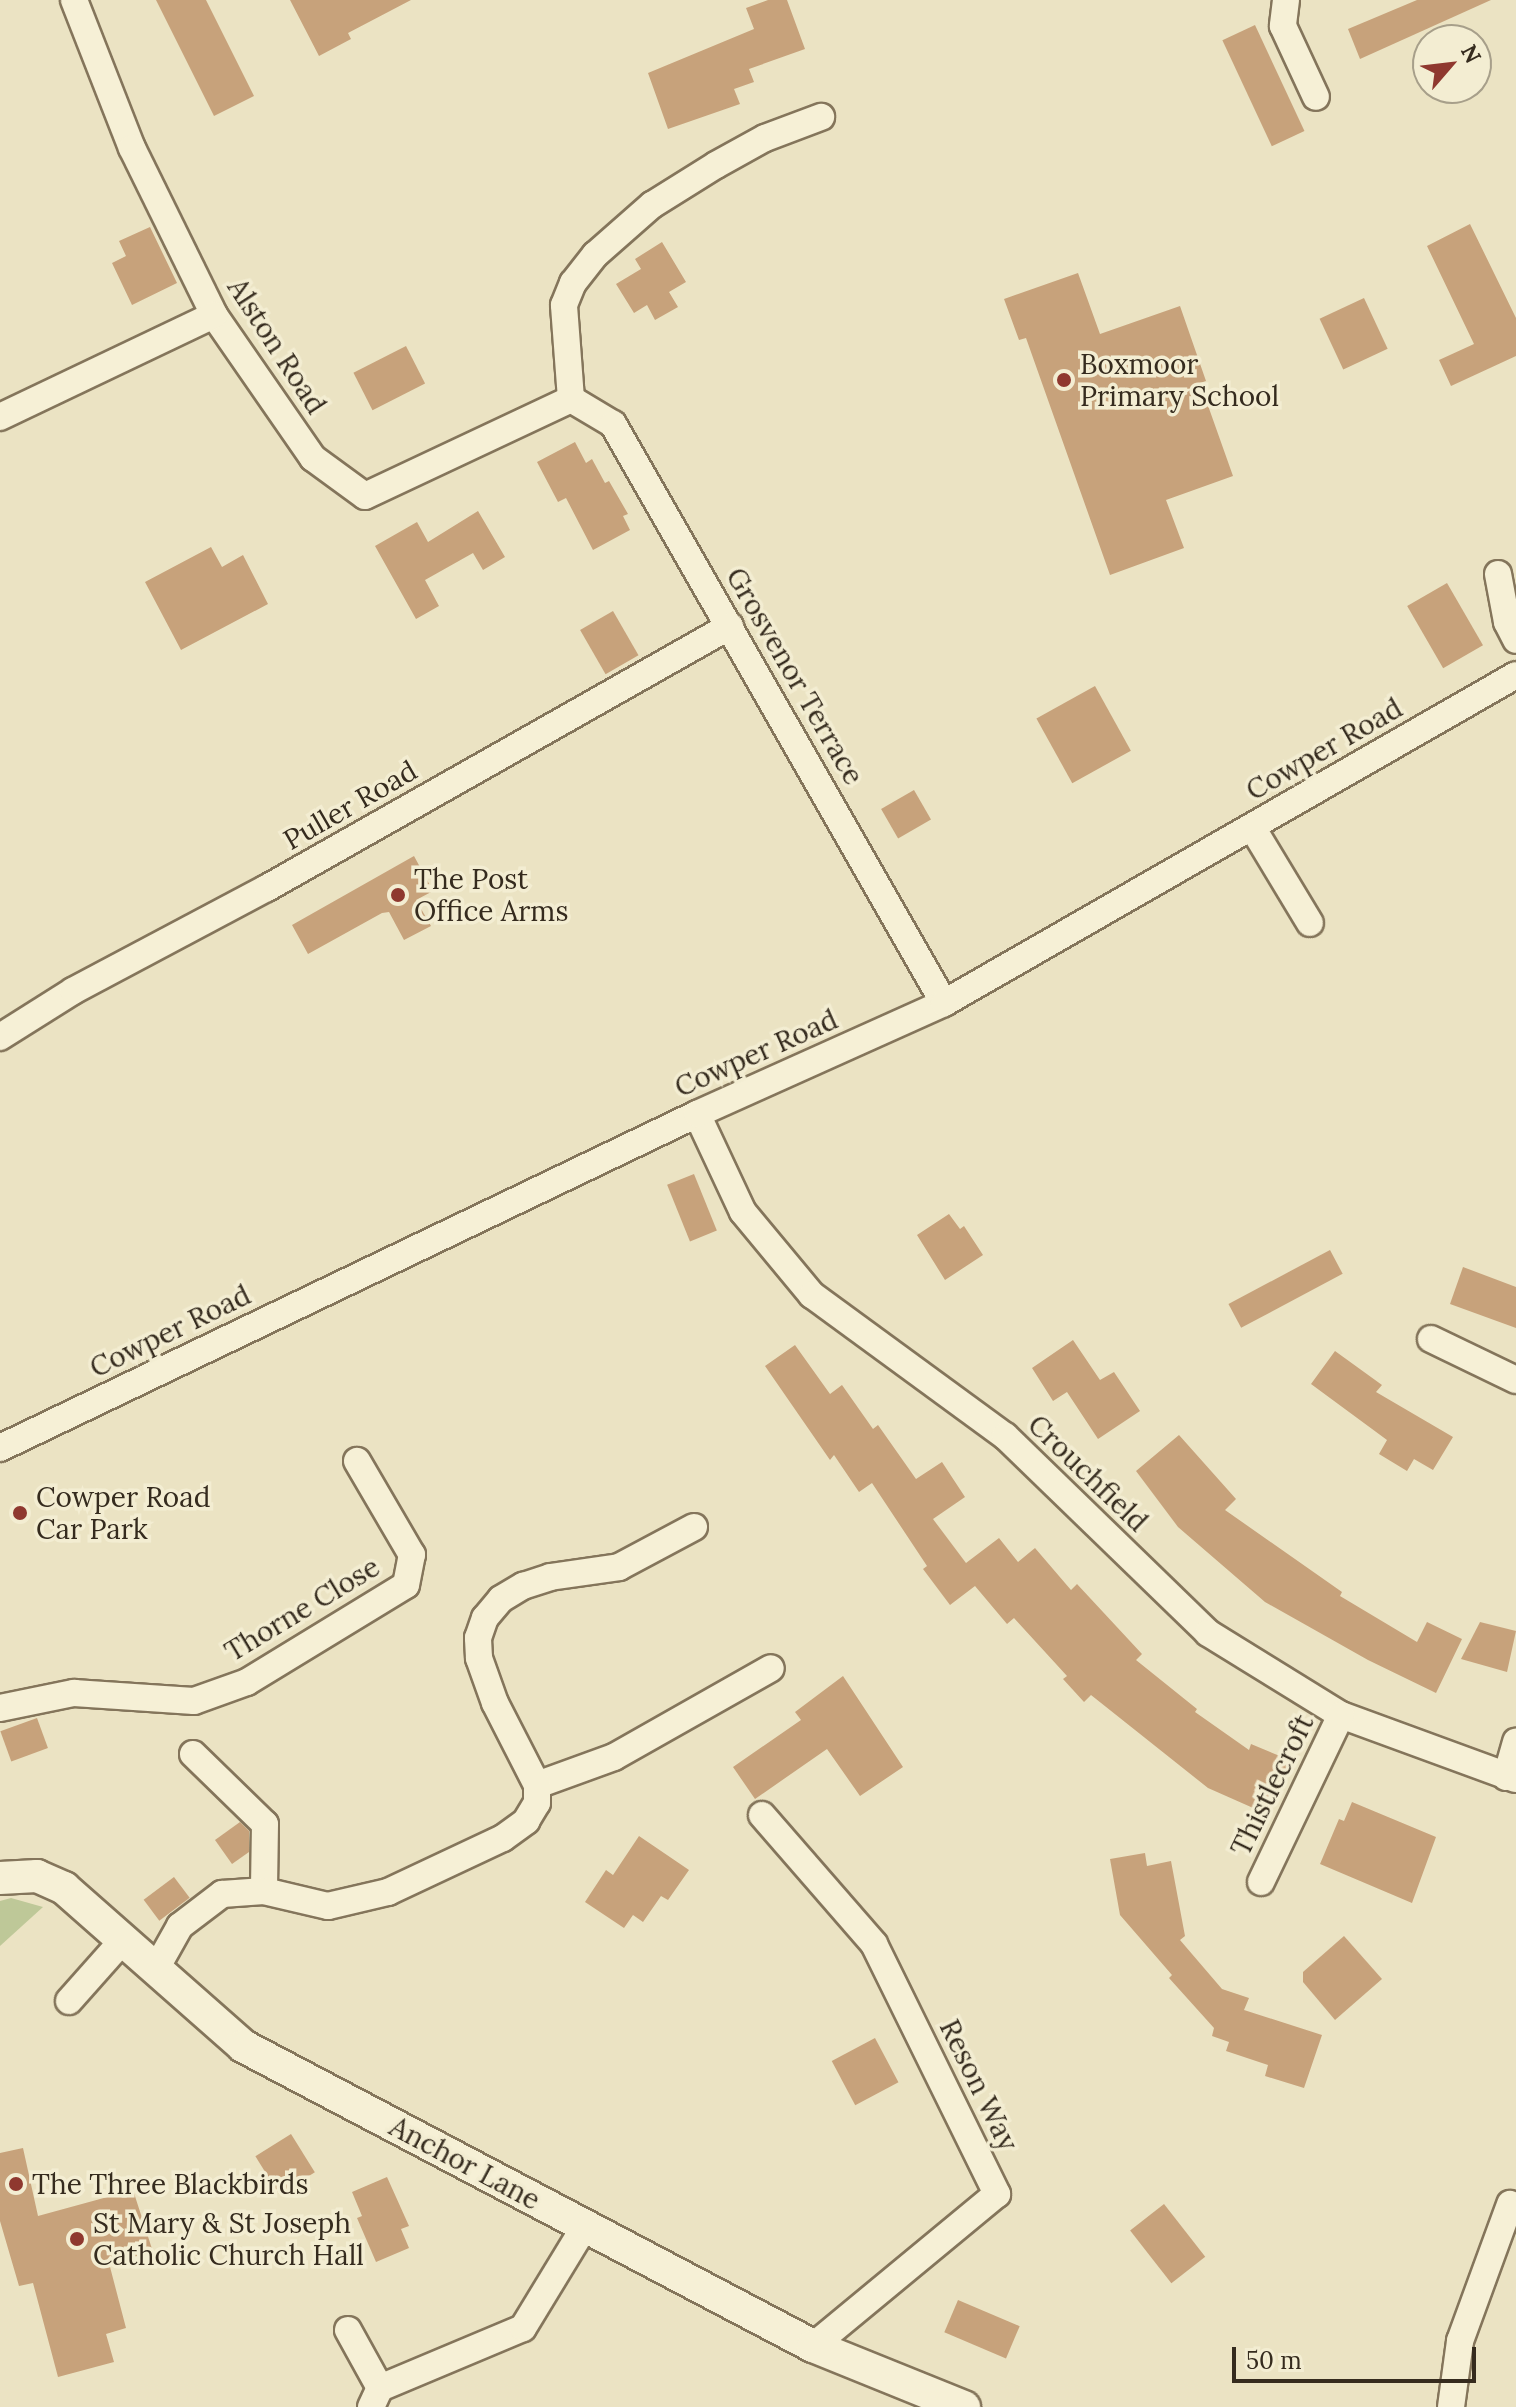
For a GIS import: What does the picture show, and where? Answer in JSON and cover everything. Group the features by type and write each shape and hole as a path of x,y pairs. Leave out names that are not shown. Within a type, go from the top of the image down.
{"street":[{"name":"Alston Road","path":"74,0 132,148 214,315 313,458 365,496 571,399"},
{"path":"1286,0 1283,26 1316,97"},
{"path":"571,399 564,305 573,283 595,255 652,205 716,165 765,138 821,117"},
{"path":"0,417 214,315"},
{"name":"Grosvenor Terrace","path":"571,399 613,424 944,1003"},
{"path":"1498,574 1507,622 1516,640"},
{"name":"Puller Road","path":"0,1037 73,991 267,888 730,626"},
{"name":"Cowper Road","path":"0,1448 697,1114 944,1003 1516,675"},
{"path":"1252,827 1310,923"},
{"name":"Crouchfield","path":"697,1114 743,1212 812,1295 1005,1436 1208,1633 1341,1715 1511,1778"},
{"path":"1431,1339 1516,1380"},
{"name":"Thorne Close","path":"0,1708 74,1693 194,1701 247,1682 406,1585 412,1555 357,1461"},
{"path":"157,1967 180,1926 222,1894 264,1891 328,1906 388,1892 503,1838 526,1821 537,1803 537,1785 495,1703 479,1658 478,1638 485,1618 501,1599 523,1586 550,1577 619,1567 694,1527"},
{"path":"537,1785 614,1757 771,1668"},
{"name":"Thistlecroft","path":"1261,1882 1341,1715"},
{"path":"1511,1778 1516,1741"},
{"path":"193,1754 265,1824 264,1891"},
{"name":"Reson Way","path":"762,1815 874,1944 997,2194 813,2346"},
{"name":"Anchor Lane","path":"0,1878 37,1876 64,1888 243,2046 813,2346 964,2407"},
{"path":"69,2001 124,1939"},
{"path":"1451,2407 1460,2341 1510,2204"},
{"path":"348,2330 376,2398 523,2328 585,2226"}],"green space":[{"path":"11,1898 43,1907 0,1946 0,1901"}],"building":[{"path":"156,0 206,0 254,96 214,116"},
{"path":"290,0 411,0 348,33 351,39 319,56"},
{"path":"768,0 787,0 805,49 749,69 754,82 734,89 740,104 668,129 648,73 754,29 746,8"},
{"path":"1417,0 1491,0 1438,24 1412,24 1412,36 1360,59 1348,29"},
{"path":"1255,25 1304,131 1272,146 1222,40"},
{"path":"1470,224 1516,318 1516,356 1451,386 1439,360 1474,344 1427,246"},
{"path":"150,227 177,283 132,305 112,263 126,256 119,241"},
{"path":"662,242 686,282 669,292 678,307 655,320 647,305 634,313 616,284 641,269 635,259"},
{"path":"1078,273 1100,334 1180,306 1206,381 1200,383 1233,476 1166,500 1184,548 1110,575 1026,338 1019,340 1004,299"},
{"path":"1364,298 1388,349 1343,369 1320,319"},
{"path":"406,346 425,383 372,410 353,373"},
{"path":"575,442 586,463 592,459 605,483 609,481 628,514 623,516 630,530 593,550 566,498 558,502 537,462"},
{"path":"478,511 505,557 483,570 473,553 425,580 439,606 416,619 375,546 417,522 428,542"},
{"path":"211,547 222,567 243,555 268,604 181,650 145,582"},
{"path":"1447,583 1483,645 1443,668 1407,606"},
{"path":"613,611 638,655 606,674 580,630"},
{"path":"1095,686 1131,751 1072,783 1036,718"},
{"path":"914,790 931,819 898,838 881,809"},
{"path":"414,856 433,891 416,900 431,926 404,940 389,912 382,913 308,954 292,925"},
{"path":"694,1174 717,1231 690,1241 667,1185"},
{"path":"949,1214 960,1229 964,1226 983,1255 945,1280 917,1235"},
{"path":"1330,1250 1343,1274 1241,1328 1228,1304"},
{"path":"1463,1267 1516,1287 1516,1328 1450,1304"},
{"path":"1073,1340 1100,1380 1114,1372 1140,1411 1098,1439 1067,1392 1053,1401 1032,1368"},
{"path":"795,1345 830,1394 842,1385 873,1429 878,1425 916,1479 942,1462 965,1497 933,1519 966,1563 999,1538 1018,1562 1035,1548 1071,1590 1077,1584 1142,1654 1136,1660 1197,1709 1195,1712 1249,1750 1251,1744 1292,1761 1269,1815 1208,1788 1091,1695 1084,1702 1063,1679 1067,1676 1014,1618 1007,1624 975,1586 950,1605 923,1569 927,1566 872,1483 859,1492 834,1455 830,1460 765,1366"},
{"path":"1335,1351 1382,1385 1376,1392 1453,1437 1433,1470 1414,1459 1407,1471 1379,1454 1387,1440 1311,1384"},
{"path":"1179,1435 1236,1499 1225,1510 1342,1592 1340,1596 1417,1642 1427,1622 1462,1639 1436,1693 1368,1660 1265,1602 1178,1527 1136,1471"},
{"path":"1480,1622 1516,1631 1507,1672 1461,1659"},
{"path":"843,1676 903,1767 860,1796 827,1749 755,1799 733,1767 801,1720 795,1712"},
{"path":"37,1718 48,1748 11,1761 0,1731"},
{"path":"1352,1802 1436,1837 1412,1903 1320,1864 1339,1819 1344,1821"},
{"path":"240,1822 249,1831 249,1852 232,1864 215,1840"},
{"path":"639,1836 689,1870 668,1900 661,1896 643,1922 633,1915 624,1928 585,1902 606,1870 613,1875"},
{"path":"1145,1853 1147,1866 1171,1861 1185,1936 1180,1940 1222,1989 1249,1998 1244,2010 1322,2035 1304,2088 1265,2076 1268,2065 1226,2051 1229,2042 1212,2036 1214,2028 1169,1978 1172,1975 1120,1915 1110,1859"},
{"path":"174,1877 190,1898 159,1921 144,1900"},
{"path":"1344,1936 1382,1979 1335,2020 1303,1982 1303,1972"},
{"path":"875,2038 898,2082 855,2105 832,2061"},
{"path":"291,2134 315,2172 279,2194 255,2156"},
{"path":"23,2148 38,2216 133,2190 153,2252 109,2263 126,2328 106,2334 114,2362 58,2377 33,2283 19,2286 0,2221 0,2153"},
{"path":"387,2177 409,2226 401,2229 409,2248 376,2262 357,2218 362,2216 352,2192"},
{"path":"1164,2204 1205,2257 1171,2283 1130,2230"},
{"path":"958,2300 1020,2326 1006,2358 944,2332"}],"place":[{"name":"Boxmoor Primary School","path":"1064,380"},
{"name":"The Post Office Arms","path":"398,895"},
{"name":"Cowper Road Car Park","path":"20,1513"},
{"name":"The Three Blackbirds","path":"16,2184"},
{"name":"St Mary & St Joseph Catholic Church Hall","path":"77,2239"}]}
